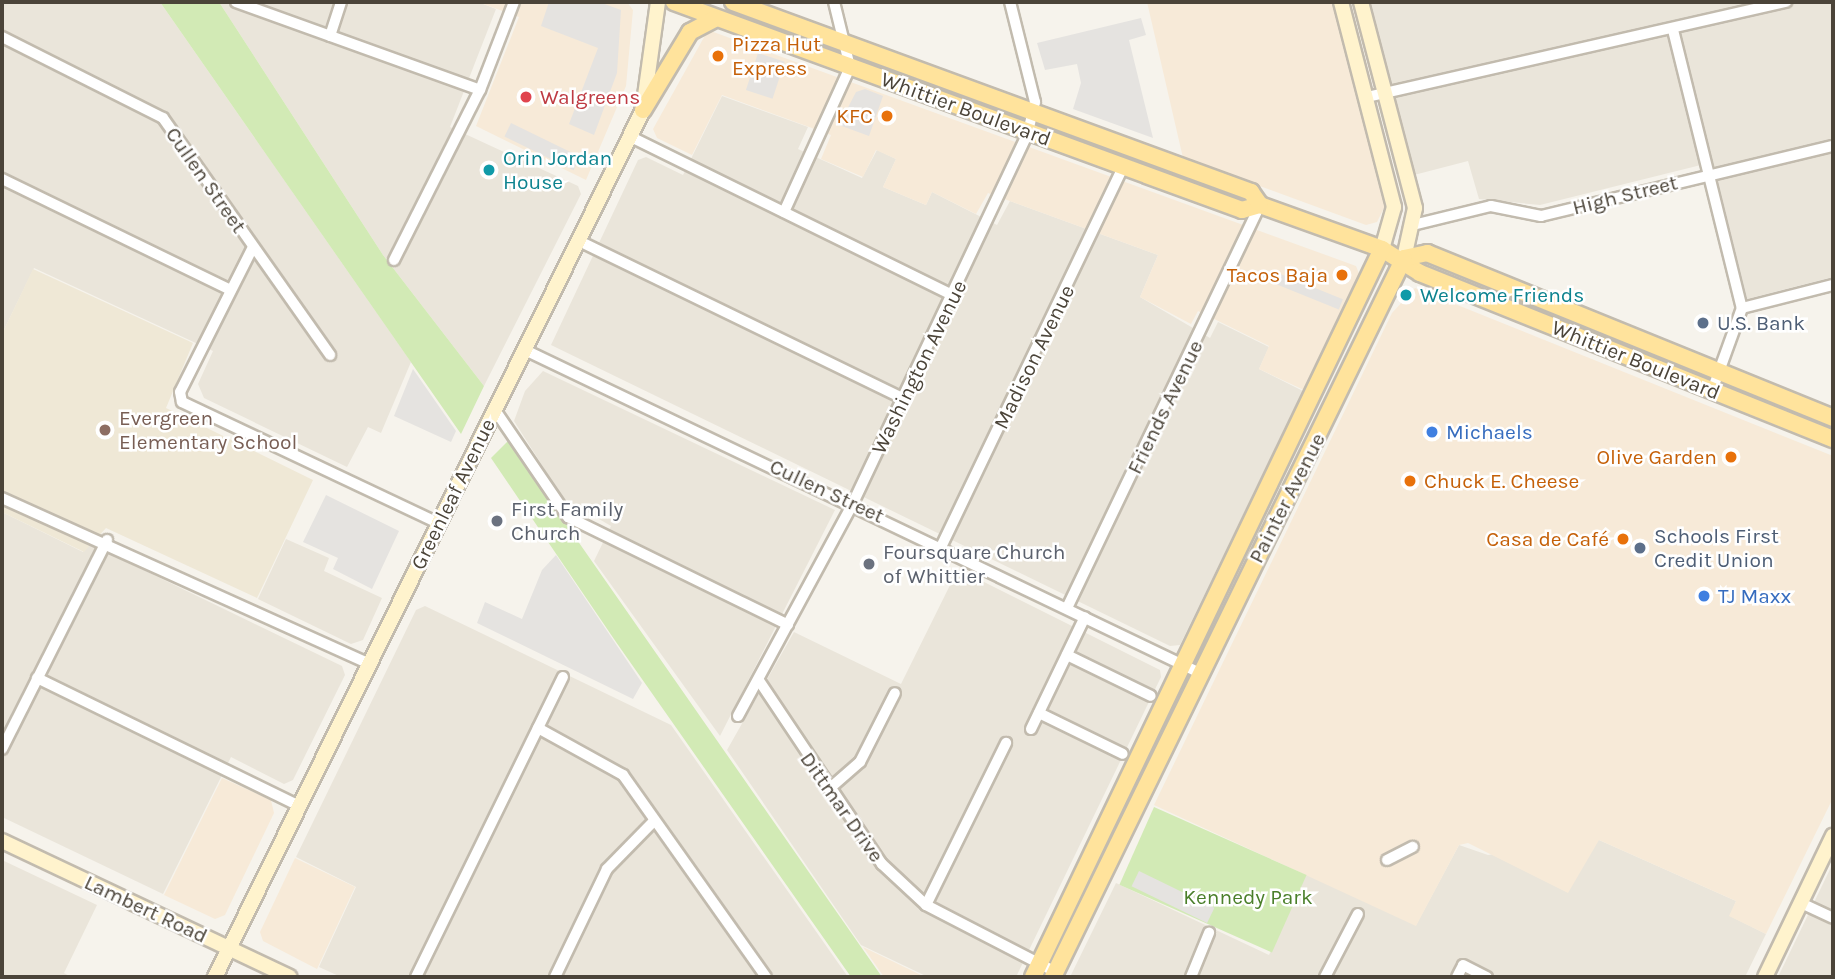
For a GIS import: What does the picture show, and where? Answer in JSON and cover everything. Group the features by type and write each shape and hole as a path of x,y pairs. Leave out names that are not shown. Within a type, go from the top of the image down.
{"main road":[{"name":"Whittier Boulevard","path":"674,2 713,19 1242,209 1260,205 1382,249 1405,258 1420,273 1833,439"},
{"name":"Whittier Boulevard","path":"733,2 845,46 1251,192 1260,205"},
{"path":"643,110 690,32 713,19"},
{"name":"Painter Avenue","path":"1036,971 1235,564 1382,249"},
{"name":"Whittier Boulevard","path":"1405,258 1427,253 1833,418"},
{"name":"Painter Avenue","path":"1054,974 1405,258"},
{"path":"1226,623 1223,610 1239,576 1235,564"}],"street":[{"path":"236,2 480,90"},
{"path":"330,36 341,2"},
{"path":"394,260 480,90 514,2"},
{"name":"Greenleaf Avenue","path":"215,977 643,110 658,2"},
{"path":"784,212 850,67 834,2"},
{"name":"Washington Avenue","path":"738,716 760,682 853,503 954,296 1028,132 1032,113 1010,2"},
{"name":"Painter Avenue","path":"1341,2 1394,207 1382,249"},
{"path":"1361,2 1386,92 1416,224"},
{"path":"1367,97 1673,30 1786,2"},
{"path":"1673,30 1706,175 1742,308 1712,391"},
{"name":"Cullen Street","path":"2,37 163,118 330,355"},
{"path":"629,136 954,296"},
{"name":"High Street","path":"1416,224 1491,206 1541,216 1833,146"},
{"name":"Madison Avenue","path":"941,547 1124,165"},
{"path":"2,178 229,289"},
{"name":"Friends Avenue","path":"1067,608 1260,205"},
{"name":"Painter Avenue","path":"1405,258 1416,224"},
{"path":"577,240 902,398"},
{"path":"253,247 229,289 180,392 182,402 438,523"},
{"path":"1742,308 1833,285"},
{"name":"Cullen Street","path":"525,350 853,503 1202,674"},
{"path":"495,410 568,517 788,625"},
{"path":"2,498 68,531 107,540 369,664"},
{"path":"2,749 107,540"},
{"path":"1031,729 1085,617"},
{"path":"1067,655 1151,696"},
{"path":"416,977 563,677"},
{"path":"37,678 300,806"},
{"name":"Dittmar Drive","path":"760,682 829,789 882,864 926,905 1036,971 1054,974"},
{"path":"829,789 860,762 895,693"},
{"path":"1039,713 1123,754"},
{"path":"538,728 623,775 766,977"},
{"path":"926,905 1006,743"},
{"path":"555,977 607,869 654,821"},
{"path":"1765,977 1833,836"},
{"name":"Lambert Road","path":"2,841 290,977"},
{"path":"1387,860 1413,847"},
{"path":"1801,903 1833,918"},
{"path":"1325,977 1358,914"},
{"path":"1191,977 1209,933"},
{"path":"1457,977 1463,965 1487,977"}],"shaded area":[{"path":"2,2 160,2 411,362 381,433 368,427 347,467 204,398 198,384 213,351 34,268 2,334"},
{"path":"219,2 478,2 496,9 450,127 578,186 581,194 484,386 383,255"},
{"path":"478,2 627,2 633,10 626,86 586,180 476,126 519,17"},
{"path":"549,2 599,2 621,10 617,73 594,135 569,124 598,48 541,26"},
{"path":"1147,2 1338,2 1385,206 1377,222 1366,225 1183,158"},
{"path":"1368,2 1833,2 1833,277 1747,299 1713,162 1540,205 1479,199 1468,161 1414,175"},
{"path":"1141,18 1146,35 1129,40 1153,138 1073,109 1081,83 1077,64 1045,70 1037,43"},
{"path":"708,30 1356,266 1360,276 1304,390 1259,369 1269,346 1198,311 1191,324 1140,297 1158,255 988,193 976,214 932,192 926,205 883,187 896,159 876,150 863,177 821,159 831,135 722,95 692,155 657,138 653,129"},
{"path":"758,53 785,62 773,99 746,90"},
{"path":"865,89 883,96 869,136 839,125 856,92"},
{"path":"722,96 808,127 798,149 862,178 877,150 896,159 883,187 926,205 932,192 997,225 1010,201 1158,255 1140,297 1210,338 1218,322 1269,347 1259,369 1303,391 1180,645 1170,646 551,345 638,160 646,157 683,175"},
{"path":"511,123 580,157 574,170 504,136"},
{"name":"Evergreen Elementary School","path":"33,269 193,343 166,408 313,480 257,598 106,528 84,552 2,512 2,334"},
{"path":"1278,273 1343,299 1339,309 1274,283"},
{"path":"1415,288 1833,456 1833,798 1766,934 1729,916 1736,901 1599,840 1568,893 1468,843 1459,845 1416,926 1154,805 1392,313"},
{"path":"413,369 456,431 451,442 394,416"},
{"path":"543,371 835,510 720,736 594,561 611,526 563,498 514,421 525,391"},
{"path":"326,495 399,531 372,589 333,569 338,558 303,542"},
{"path":"2,512 83,552 88,544 342,666 345,675 293,780 284,784 231,757 163,894 2,817"},
{"path":"286,539 329,558 324,571 382,598 363,640 351,644 258,599"},
{"path":"556,555 642,683 633,699 477,623 485,602 522,619 542,570"},
{"path":"958,569 1160,670 1161,677 1016,977 928,977 861,945 727,750 794,632 901,684"},
{"path":"425,606 671,725 848,977 341,977 319,967 356,887 296,857 416,610"},
{"path":"222,778 271,800 274,813 225,915 215,919 164,895"},
{"path":"1599,840 1736,901 1730,916 1766,934 1745,977 1070,977 1116,883 1269,955 1307,873 1416,925 1459,845 1488,855"},
{"path":"295,858 355,887 317,969 263,941 260,932"},
{"path":"2,860 97,905 64,973 71,977 2,977"},
{"path":"1833,863 1833,977 1778,977"},
{"path":"1139,871 1214,908 1207,923 1132,886"},
{"path":"863,947 925,977 884,977"}],"green space":[{"path":"160,2 219,2 383,255 484,386 461,434"},
{"path":"508,441 882,977 851,977 616,642 491,458"},
{"name":"Kennedy Park","path":"1154,807 1307,875 1272,953 1119,885"}],"place":[{"name":"Pizza Hut Express","path":"718,56"},
{"name":"Walgreens","path":"526,97"},
{"name":"KFC","path":"887,116"},
{"name":"Orin Jordan House","path":"489,170"},
{"name":"Tacos Baja","path":"1342,275"},
{"name":"Welcome Friends","path":"1406,295"},
{"name":"U.S. Bank","path":"1703,323"},
{"name":"Evergreen Elementary School","path":"105,430"},
{"name":"Michaels","path":"1432,432"},
{"name":"Olive Garden","path":"1731,457"},
{"name":"Chuck E. Cheese","path":"1410,481"},
{"name":"First Family Church","path":"497,521"},
{"name":"Casa de Café","path":"1623,539"},
{"name":"Schools First Credit Union","path":"1640,548"},
{"name":"Foursquare Church of Whittier","path":"869,564"},
{"name":"TJ Maxx","path":"1704,596"}]}
